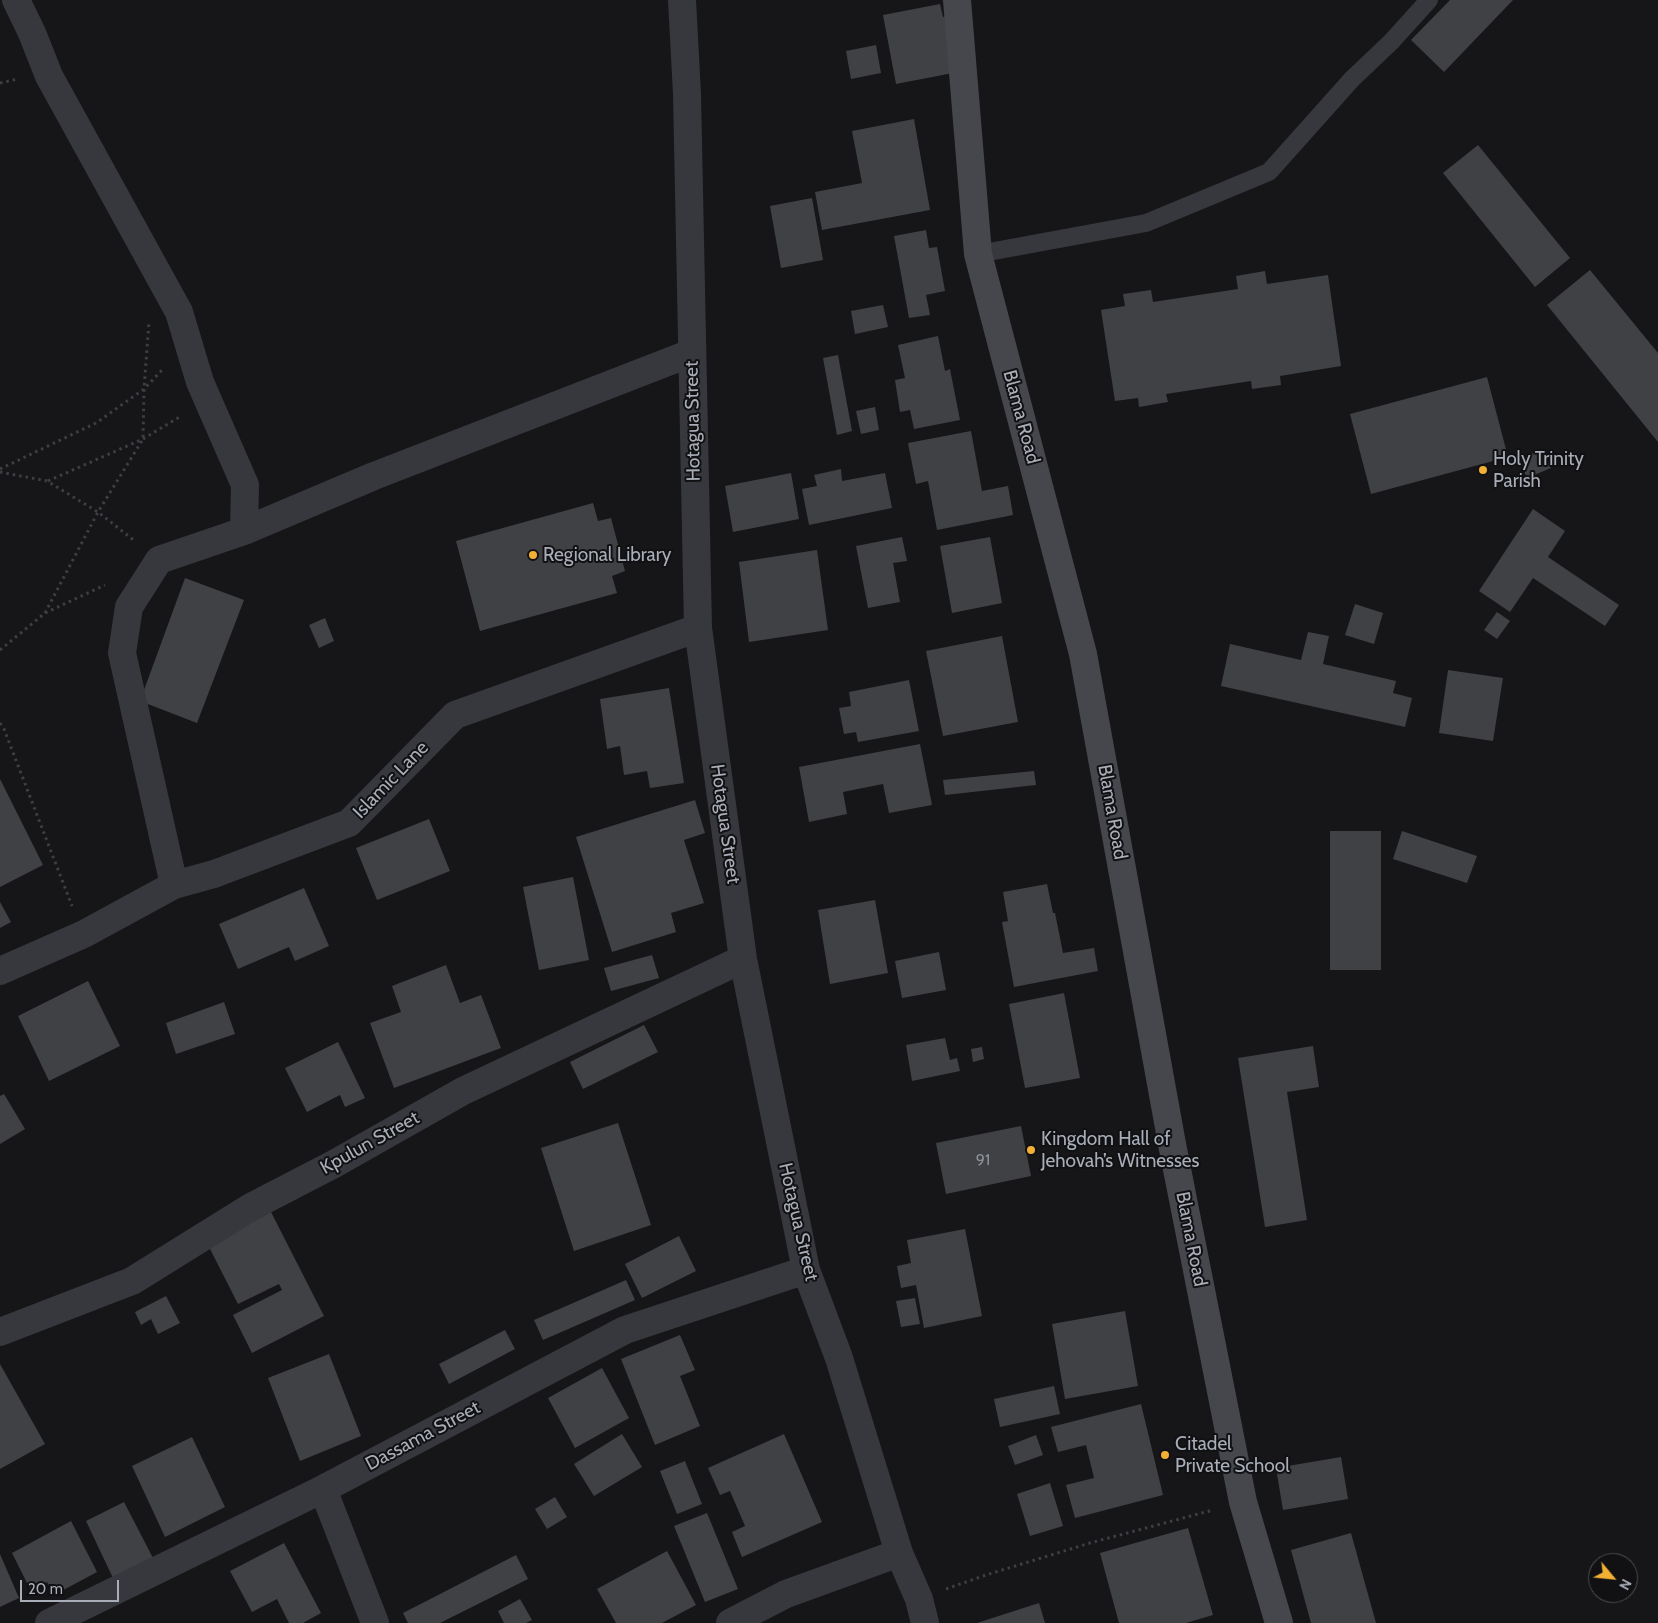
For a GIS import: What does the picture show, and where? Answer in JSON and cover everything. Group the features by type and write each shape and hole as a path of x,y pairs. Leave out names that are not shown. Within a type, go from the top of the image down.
{"street":[{"path":"16,0 32,33 49,76 152,267 179,312 200,382 245,485 244,531"},
{"name":"Hotagua Street","path":"682,0 687,94 698,628 743,959 806,1270 839,1358 899,1553 922,1611"},
{"name":"Blama Road","path":"956,0 978,254 1083,654 1172,1144 1243,1502 1279,1623"},
{"path":"174,885 122,653 129,607 159,560 244,531 374,476 691,353"},
{"name":"Islamic Lane","path":"0,971 84,934 174,885 214,874 349,823 455,715 698,628"},
{"name":"Kpulun Street","path":"0,1332 132,1281 250,1207 334,1164 463,1091 743,959"},
{"name":"Dassama Street","path":"49,1623 323,1489 625,1330 806,1270"},
{"path":"323,1489 375,1623"},
{"path":"730,1623 786,1594 899,1553"}],"lane":[{"path":"978,254 1146,223 1269,172 1352,79 1392,42 1429,0"}],"path":[{"path":"45,613 98,512 143,439 149,314"},
{"path":"0,471 96,423 144,389 187,342"},
{"path":"47,481 143,439 209,400"},
{"path":"0,471 47,481 98,512 159,560"},
{"path":"0,650 45,613 106,584"},
{"path":"0,723 84,934"},
{"path":"922,1611 986,1575 1090,1543 1243,1502"}],"building":[{"path":"1450,0 1513,0 1444,72 1411,40"},
{"path":"940,4 943,17 953,15 953,73 896,84 883,15"},
{"path":"876,45 881,73 851,79 846,51"},
{"path":"914,119 930,210 822,230 815,192 862,183 852,131"},
{"path":"1478,145 1570,258 1535,287 1443,173"},
{"path":"812,198 823,260 781,268 770,206"},
{"path":"926,230 929,248 937,247 945,291 926,295 930,315 909,318 894,236"},
{"path":"1590,270 1658,353 1658,442 1547,305"},
{"path":"1265,271 1267,284 1328,275 1341,366 1280,376 1281,385 1252,389 1251,381 1166,394 1168,402 1139,407 1138,398 1115,401 1101,310 1125,306 1123,294 1151,290 1153,302 1238,289 1236,276"},
{"path":"883,305 888,327 855,334 851,311"},
{"path":"938,336 945,371 950,369 960,420 914,429 910,410 900,412 895,380 905,378 898,345"},
{"path":"838,355 852,431 837,435 823,358"},
{"path":"1487,377 1508,457 1371,494 1350,414"},
{"path":"875,407 879,430 861,434 856,411"},
{"path":"971,431 982,491 1008,486 1013,515 937,530 928,481 916,484 908,443"},
{"path":"1543,449 1551,468 1527,478 1519,459"},
{"path":"841,469 842,481 885,473 892,508 809,525 802,489 817,486 814,475"},
{"path":"791,473 799,519 733,532 725,486"},
{"path":"593,503 598,521 611,518 625,571 612,576 617,593 480,631 456,541"},
{"path":"1533,509 1565,531 1548,557 1619,605 1605,626 1533,578 1510,612 1479,591"},
{"path":"902,537 907,561 893,563 900,602 868,608 856,546"},
{"path":"990,537 1002,603 952,613 940,546"},
{"path":"817,550 828,630 749,642 739,562"},
{"path":"185,578 244,600 197,723 140,701"},
{"path":"1355,604 1383,613 1374,644 1345,635"},
{"path":"1497,612 1510,621 1497,639 1484,630"},
{"path":"325,618 334,641 319,648 309,625"},
{"path":"1308,632 1329,636 1323,664 1396,681 1393,693 1412,698 1405,727 1221,686 1230,644 1301,660"},
{"path":"1002,636 1018,722 943,736 926,651"},
{"path":"1448,670 1503,678 1493,741 1439,733"},
{"path":"909,680 919,731 858,742 856,732 844,734 839,708 851,706 849,692"},
{"path":"669,688 684,783 650,788 647,771 624,775 620,746 607,749 600,699"},
{"path":"920,744 932,805 889,813 883,784 843,792 847,814 809,822 799,767"},
{"path":"1034,771 1036,785 945,795 943,780"},
{"path":"0,779 43,865 0,887"},
{"path":"695,800 705,833 684,840 704,903 671,913 676,932 612,952 576,837"},
{"path":"429,819 450,871 377,900 356,848"},
{"path":"1330,831 1381,831 1381,970 1330,970"},
{"path":"1402,831 1477,856 1467,883 1393,859"},
{"path":"573,877 589,960 539,970 523,887"},
{"path":"1047,884 1063,953 1094,948 1098,971 1014,987 1002,922 1008,921 1003,892"},
{"path":"304,888 329,946 295,961 289,947 238,969 219,924"},
{"path":"875,900 888,973 830,984 818,910"},
{"path":"0,902 11,922 0,928"},
{"path":"939,952 946,990 902,998 895,961"},
{"path":"652,955 659,978 611,991 604,968"},
{"path":"446,965 460,1003 481,995 501,1048 394,1088 370,1023 401,1012 392,986"},
{"path":"88,981 120,1046 49,1081 18,1016"},
{"path":"1064,993 1080,1078 1025,1088 1009,1004"},
{"path":"224,1002 235,1034 176,1054 166,1023"},
{"path":"644,1025 658,1052 583,1089 570,1062"},
{"path":"945,1038 950,1060 957,1058 960,1071 912,1081 906,1045"},
{"path":"338,1042 365,1098 345,1107 340,1095 307,1112 285,1068"},
{"path":"1313,1046 1319,1087 1287,1092 1307,1220 1265,1227 1238,1058"},
{"path":"982,1047 984,1059 973,1062 971,1049"},
{"path":"4,1094 25,1129 0,1144 0,1096"},
{"path":"618,1123 651,1225 574,1251 541,1148"},
{"path":"1021,1126 1031,1176 946,1194 936,1143"},
{"path":"271,1212 324,1316 252,1353 233,1315 282,1290 279,1284 238,1304 208,1245"},
{"path":"965,1229 982,1316 924,1328 916,1285 901,1288 897,1266 911,1263 907,1240"},
{"path":"679,1236 696,1271 642,1298 625,1264"},
{"path":"626,1280 635,1300 543,1340 534,1320"},
{"path":"166,1296 180,1323 158,1334 151,1319 141,1325 135,1312"},
{"path":"915,1298 920,1324 901,1327 896,1301"},
{"path":"1125,1311 1138,1386 1065,1399 1052,1324"},
{"path":"505,1330 515,1349 449,1384 439,1364"},
{"path":"680,1335 695,1370 680,1376 700,1426 655,1445 621,1359"},
{"path":"329,1354 361,1436 300,1461 268,1378"},
{"path":"0,1364 45,1444 0,1469"},
{"path":"602,1368 629,1418 575,1448 548,1398"},
{"path":"1054,1386 1060,1414 1000,1427 994,1399"},
{"path":"1141,1404 1163,1495 1075,1518 1066,1485 1094,1478 1086,1445 1058,1452 1051,1427"},
{"path":"622,1434 642,1467 594,1496 574,1464"},
{"path":"784,1434 822,1522 742,1557 732,1532 745,1526 730,1491 720,1495 708,1468"},
{"path":"1036,1435 1043,1455 1015,1465 1008,1446"},
{"path":"192,1437 225,1507 165,1537 132,1466"},
{"path":"1341,1457 1348,1499 1283,1510 1276,1468"},
{"path":"685,1461 702,1504 677,1514 660,1471"},
{"path":"1050,1483 1063,1526 1030,1536 1017,1494"},
{"path":"555,1497 567,1517 547,1529 535,1509"},
{"path":"124,1502 153,1558 113,1578 86,1521"},
{"path":"707,1513 738,1589 705,1602 674,1526"},
{"path":"71,1521 97,1572 54,1595 47,1582 31,1591 12,1553"},
{"path":"1188,1528 1213,1615 1186,1623 1119,1623 1100,1553"},
{"path":"1351,1533 1376,1623 1311,1623 1291,1550"},
{"path":"284,1543 321,1613 303,1623 289,1623 277,1599 252,1612 230,1571"},
{"path":"667,1551 696,1605 662,1623 616,1623 597,1589"},
{"path":"0,1554 19,1598 0,1607"},
{"path":"516,1555 528,1579 440,1623 408,1623 403,1613"},
{"path":"520,1599 532,1620 526,1623 504,1623 498,1611"},
{"path":"1039,1603 1045,1623 977,1623"}],"place":[{"name":"Holy Trinity Parish","path":"1483,470"},
{"name":"Regional Library","path":"533,555"},
{"name":"Kingdom Hall of Jehovah’s Witnesses","path":"1031,1150"},
{"name":"Citadel Private School","path":"1165,1455"}]}
